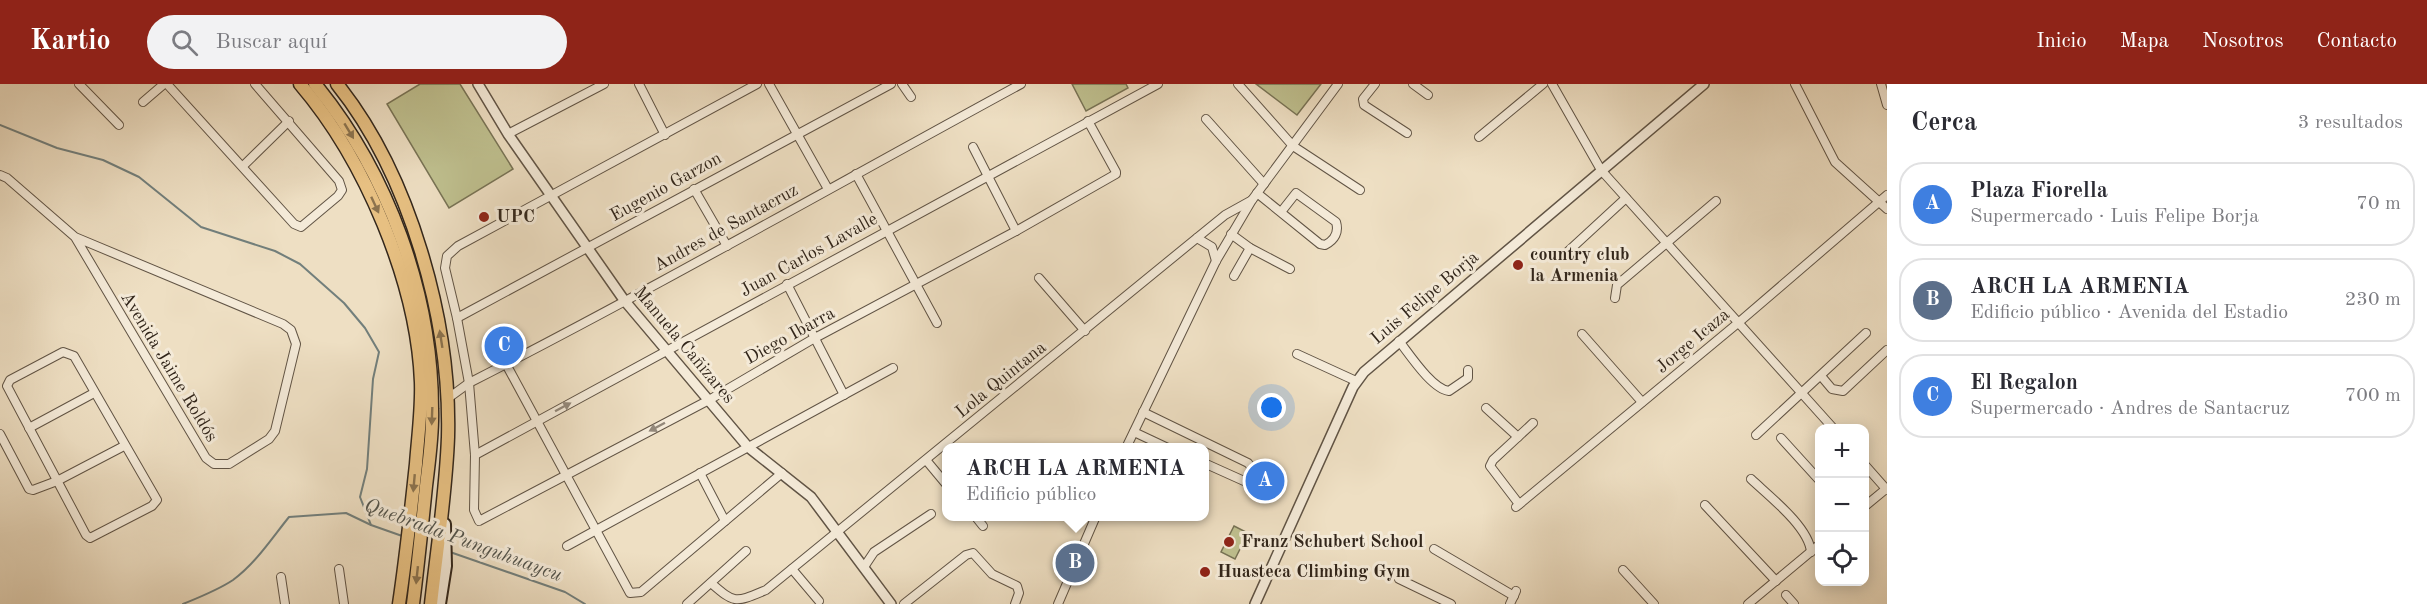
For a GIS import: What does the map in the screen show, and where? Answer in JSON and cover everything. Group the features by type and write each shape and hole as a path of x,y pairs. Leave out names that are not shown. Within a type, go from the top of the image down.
{"main road":[{"path":"300,84 331,123 365,183 383,223 408,302 415,333 421,383 413,542 413,604"},
{"path":"315,84 348,129 383,194 406,254 425,331 432,409 413,542 398,604"},
{"path":"337,84 376,144 410,219 435,301 444,358 447,399 446,566 440,604"},
{"path":"430,604 445,468"}],"street":[{"path":"79,84 119,125"},
{"path":"143,102 166,84 294,224 301,227 342,190 339,181 255,84"},
{"name":"Manuela Cañizares","path":"478,84 508,134 624,300 748,447 811,497 891,604"},
{"path":"508,134 604,84"},
{"path":"639,84 665,135"},
{"path":"475,455 469,383 458,318 445,268 447,256 455,248 550,195 757,84"},
{"path":"769,84 828,189"},
{"name":"Eugenio Garzon","path":"458,318 891,84"},
{"path":"902,84 911,97"},
{"path":"1001,84 1005,93"},
{"name":"Andres de Santacruz","path":"447,399 469,383 727,246 1021,84"},
{"name":"Juan Carlos Lavalle","path":"475,455 1158,84"},
{"path":"1238,84 1293,146 1360,190"},
{"path":"1128,443 1231,234 1255,196 1338,84"},
{"path":"1375,84 1363,99 1364,105 1407,133"},
{"path":"1413,84 1428,96"},
{"path":"1479,136 1543,84"},
{"path":"1552,84 1601,171 1828,424"},
{"name":"Luis Felipe Borja","path":"1255,604 1356,381 1399,341 1704,84"},
{"path":"1794,84 1835,162 1887,209"},
{"path":"1881,84 1887,105"},
{"path":"1206,119 1264,184"},
{"path":"243,166 289,121"},
{"name":"Diego Ibarra","path":"475,455 474,510 477,519 482,521 709,400 813,339 1016,231 1116,173 1088,122"},
{"path":"973,147 1016,231"},
{"path":"856,174 937,323"},
{"name":"Avenida Jaime Roldós","path":"0,175 7,178 75,237 283,324 291,330 296,344 279,421 269,439 229,464 214,464 206,458 75,237"},
{"path":"694,189 727,246"},
{"path":"1255,196 1281,212 1320,243 1325,245 1330,243 1336,234 1336,222 1296,193 1281,212"},
{"name":"Jorge Icaza","path":"1518,437 1490,466 1517,505 1738,323 1887,195"},
{"name":"Lola Quintana","path":"947,443 1225,215 1255,196"},
{"path":"1562,257 1626,198"},
{"path":"1615,298 1617,285 1716,201"},
{"path":"1231,234 1250,248 1290,269"},
{"path":"1197,238 1212,247 1216,261"},
{"path":"1234,276 1250,248"},
{"path":"1039,278 1084,332"},
{"path":"787,284 843,395"},
{"path":"1756,435 1866,333"},
{"path":"1582,334 1642,402"},
{"path":"1399,341 1432,382 1443,390 1449,391 1468,378 1468,370"},
{"path":"1821,376 1832,389 1843,391 1887,350"},
{"path":"63,352 69,352 74,356 157,500 152,506 90,538 86,535 29,428 7,386 10,380 63,352"},
{"path":"1297,354 1356,381"},
{"path":"506,364 628,591 636,593 782,474"},
{"path":"567,546 893,368"},
{"path":"29,428 94,393"},
{"path":"1486,408 1518,437 1533,423"},
{"path":"1143,412 1207,443"},
{"path":"1134,432 1159,443"},
{"path":"0,434 29,489 37,491 124,446"},
{"path":"1781,438 1817,478"},
{"path":"1209,444 1248,463 1252,468 1248,480 1244,481 1209,465"},
{"name":"Lola Quintana","path":"711,583 725,598 736,602 766,590 942,447"},
{"path":"926,460 942,479"},
{"path":"1869,469 1887,489 1869,503"},
{"path":"700,473 725,521"},
{"path":"1752,479 1800,527 1807,538 1811,552"},
{"path":"1705,505 1776,581"},
{"path":"864,567 874,552 931,514"},
{"path":"979,521 983,526"},
{"path":"1058,604 1094,521"},
{"path":"1748,604 1815,548"},
{"path":"1434,549 1513,597"},
{"path":"687,604 746,551"},
{"path":"904,604 966,555 973,553 992,574 1017,586 1019,593 1015,604"},
{"path":"339,569 344,604"},
{"path":"792,569 819,602"},
{"path":"1623,570 1654,604"},
{"path":"281,577 285,604"},
{"path":"1399,579 1451,604"},
{"path":"1786,595 1794,604"}],"green space":[{"path":"420,84 460,84 513,169 449,208 387,104"},
{"path":"1072,84 1126,84 1128,88 1086,111"},
{"path":"1256,84 1321,84 1297,115"},
{"path":"1234,526 1248,533 1235,559 1221,552"}],"waterway":[{"path":"0,125 57,148 103,160 139,177 201,227 275,251 300,264 344,303 365,328 379,352 373,379 367,469 360,497 371,525"},
{"name":"Quebrada Punguhuaycu","path":"183,604 233,580 249,566 289,517 346,513 405,537"},
{"name":"Quebrada Punguhuaycu","path":"450,552 565,592 585,604"}],"place":[{"name":"UPC","path":"484,217"},
{"name":"country club la Armenia","path":"1518,265"},
{"name":"El Regalon","path":"504,346"},
{"name":"Plaza Fiorella","path":"1265,481"},
{"name":"Franz Schubert School","path":"1229,542"},
{"name":"ARCH LA ARMENIA","path":"1075,563"},
{"name":"Huasteca Climbing Gym","path":"1205,572"}]}
